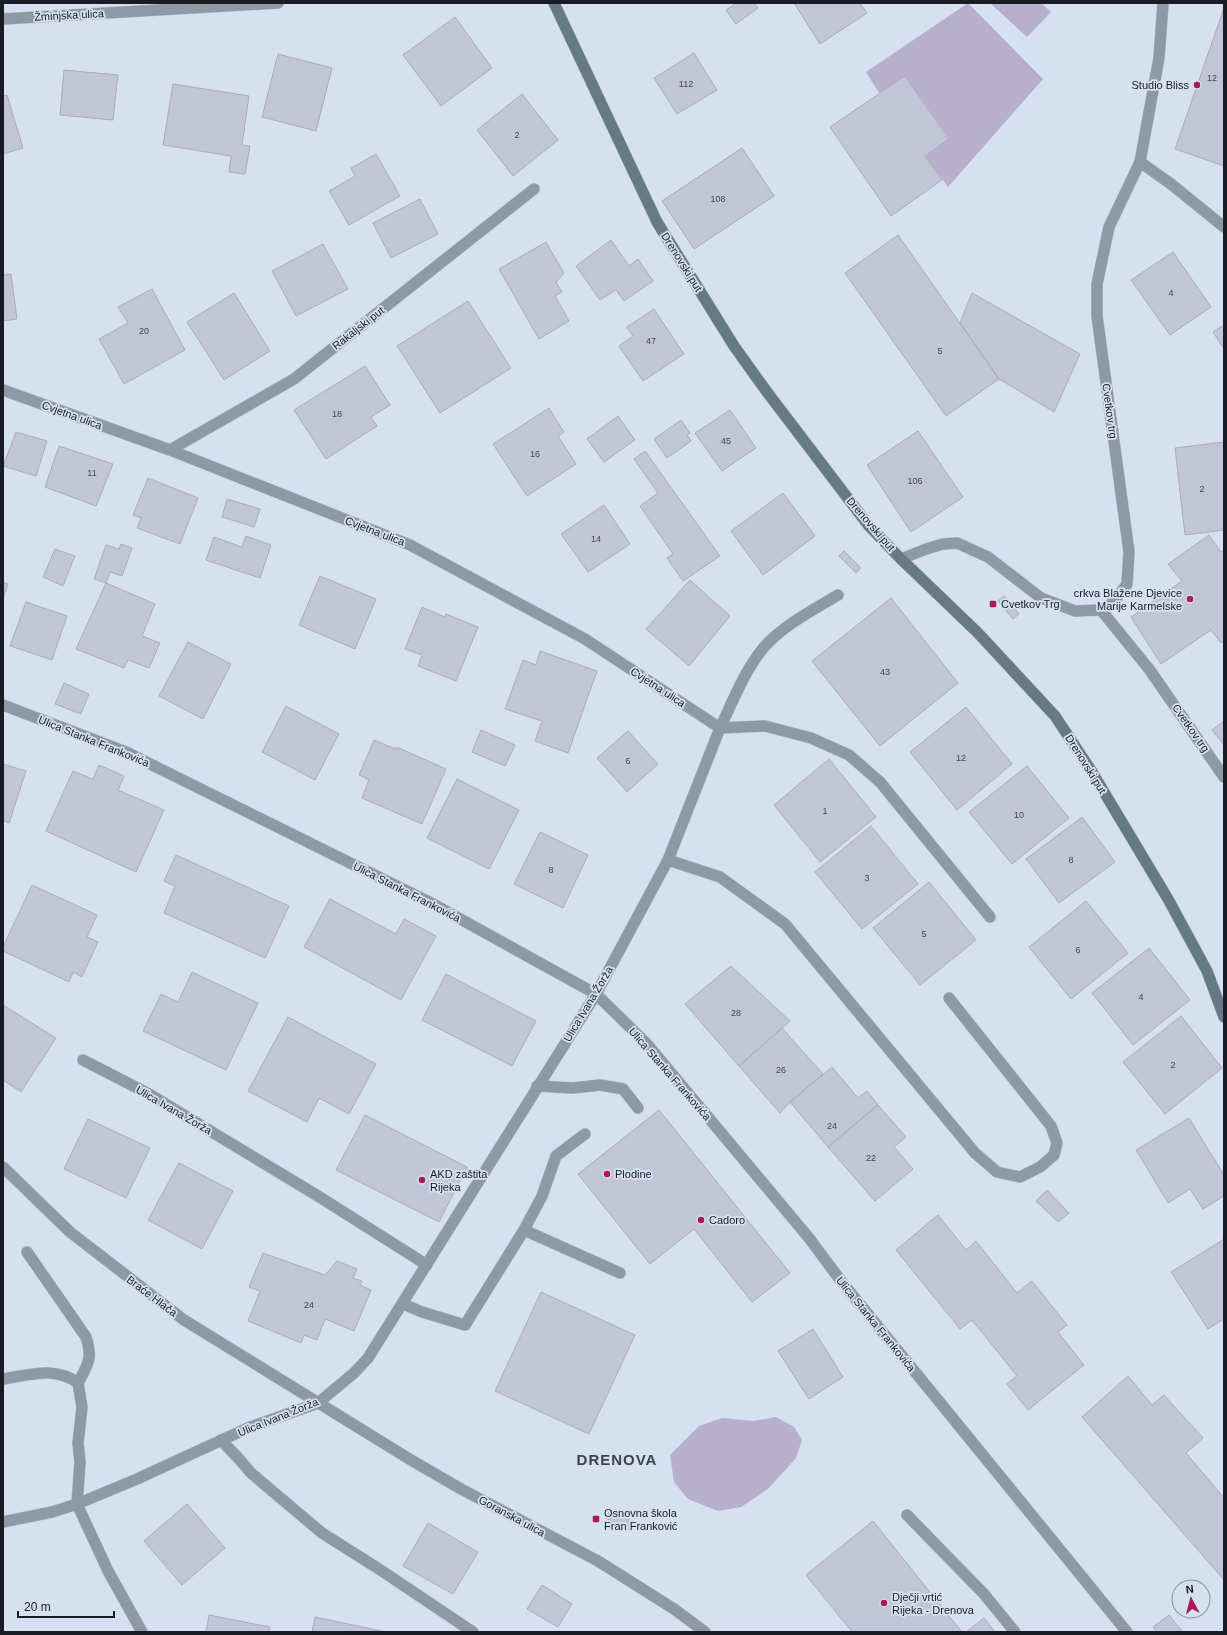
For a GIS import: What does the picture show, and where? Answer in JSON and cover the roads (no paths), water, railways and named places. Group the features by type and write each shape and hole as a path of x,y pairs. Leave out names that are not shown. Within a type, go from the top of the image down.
{"main road":[{"name":"Drenovski put","path":"554,3 657,222 734,346 869,526 978,633 1055,716 1092,772 1168,900 1207,971 1224,1017"}],"street":[{"name":"Žminjska ulica","path":"3,19 278,3"},
{"name":"Cvetkov trg","path":"1163,3 1159,58 1140,162 1109,227 1097,284 1097,316 1129,552 1127,584 1114,602 1101,610 1149,669 1224,776"},
{"path":"1140,162 1171,184 1224,227"},
{"name":"Rakaljski put","path":"170,450 294,378 534,188"},
{"name":"Cvjetna ulica","path":"3,390 170,450 410,545 585,639 720,728"},
{"path":"901,559 932,547 943,544 957,543 988,557 1041,598 1075,611 1101,610"},
{"name":"Ulica Ivana Žorža","path":"3,1522 52,1512 77,1504 137,1479 221,1440 318,1403 354,1373 368,1358 596,994 668,860 720,728 750,667 773,638 800,618 838,595"},
{"name":"Ulica Stanka Frankovića","path":"3,706 126,752 435,905 596,994 647,1044 809,1238 841,1281 1128,1632"},
{"path":"720,728 765,726 811,738 849,755 880,782 990,917"},
{"path":"668,860 720,877 785,924 975,1153 997,1172 1020,1177 1040,1167 1054,1155 1057,1143 1051,1126 949,998"},
{"name":"Ulica Ivana Žorža","path":"83,1060 149,1094 318,1196 427,1265"},
{"path":"537,1086 573,1088 600,1085 623,1089 638,1108"},
{"path":"403,1304 422,1312 465,1325 524,1230 542,1196 556,1156 585,1134"},
{"name":"Braće Hlača","path":"3,1167 70,1232 178,1316 318,1403"},
{"path":"524,1230 620,1273"},
{"path":"27,1252 86,1337 90,1350 88,1362 78,1383 82,1407 78,1443 80,1462 77,1504 108,1571 142,1632"},
{"path":"3,1379 54,1372 70,1377 78,1383"},
{"name":"Goranska ulica","path":"318,1403 461,1489 598,1561 674,1609 705,1632"},
{"path":"221,1440 251,1473 322,1533 379,1568 473,1632"},
{"path":"907,1514 984,1594 1015,1632"}],"place":[{"name":"Studio Bliss","path":"1197,85"},
{"name":"crkva Blažene Djevice Marije Karmelske","path":"1190,599"},
{"name":"Cvetkov Trg","path":"993,604"},
{"name":"Plodine","path":"607,1174"},
{"name":"AKD zaštita Rijeka","path":"422,1180"},
{"name":"Cadoro","path":"701,1220"},
{"name":"Osnovna škola Fran Franković","path":"596,1519"},
{"name":"Dječji vrtić Rijeka - Drenova","path":"884,1603"}],"district":[{"name":"DRENOVA","path":"617,1460"}]}
